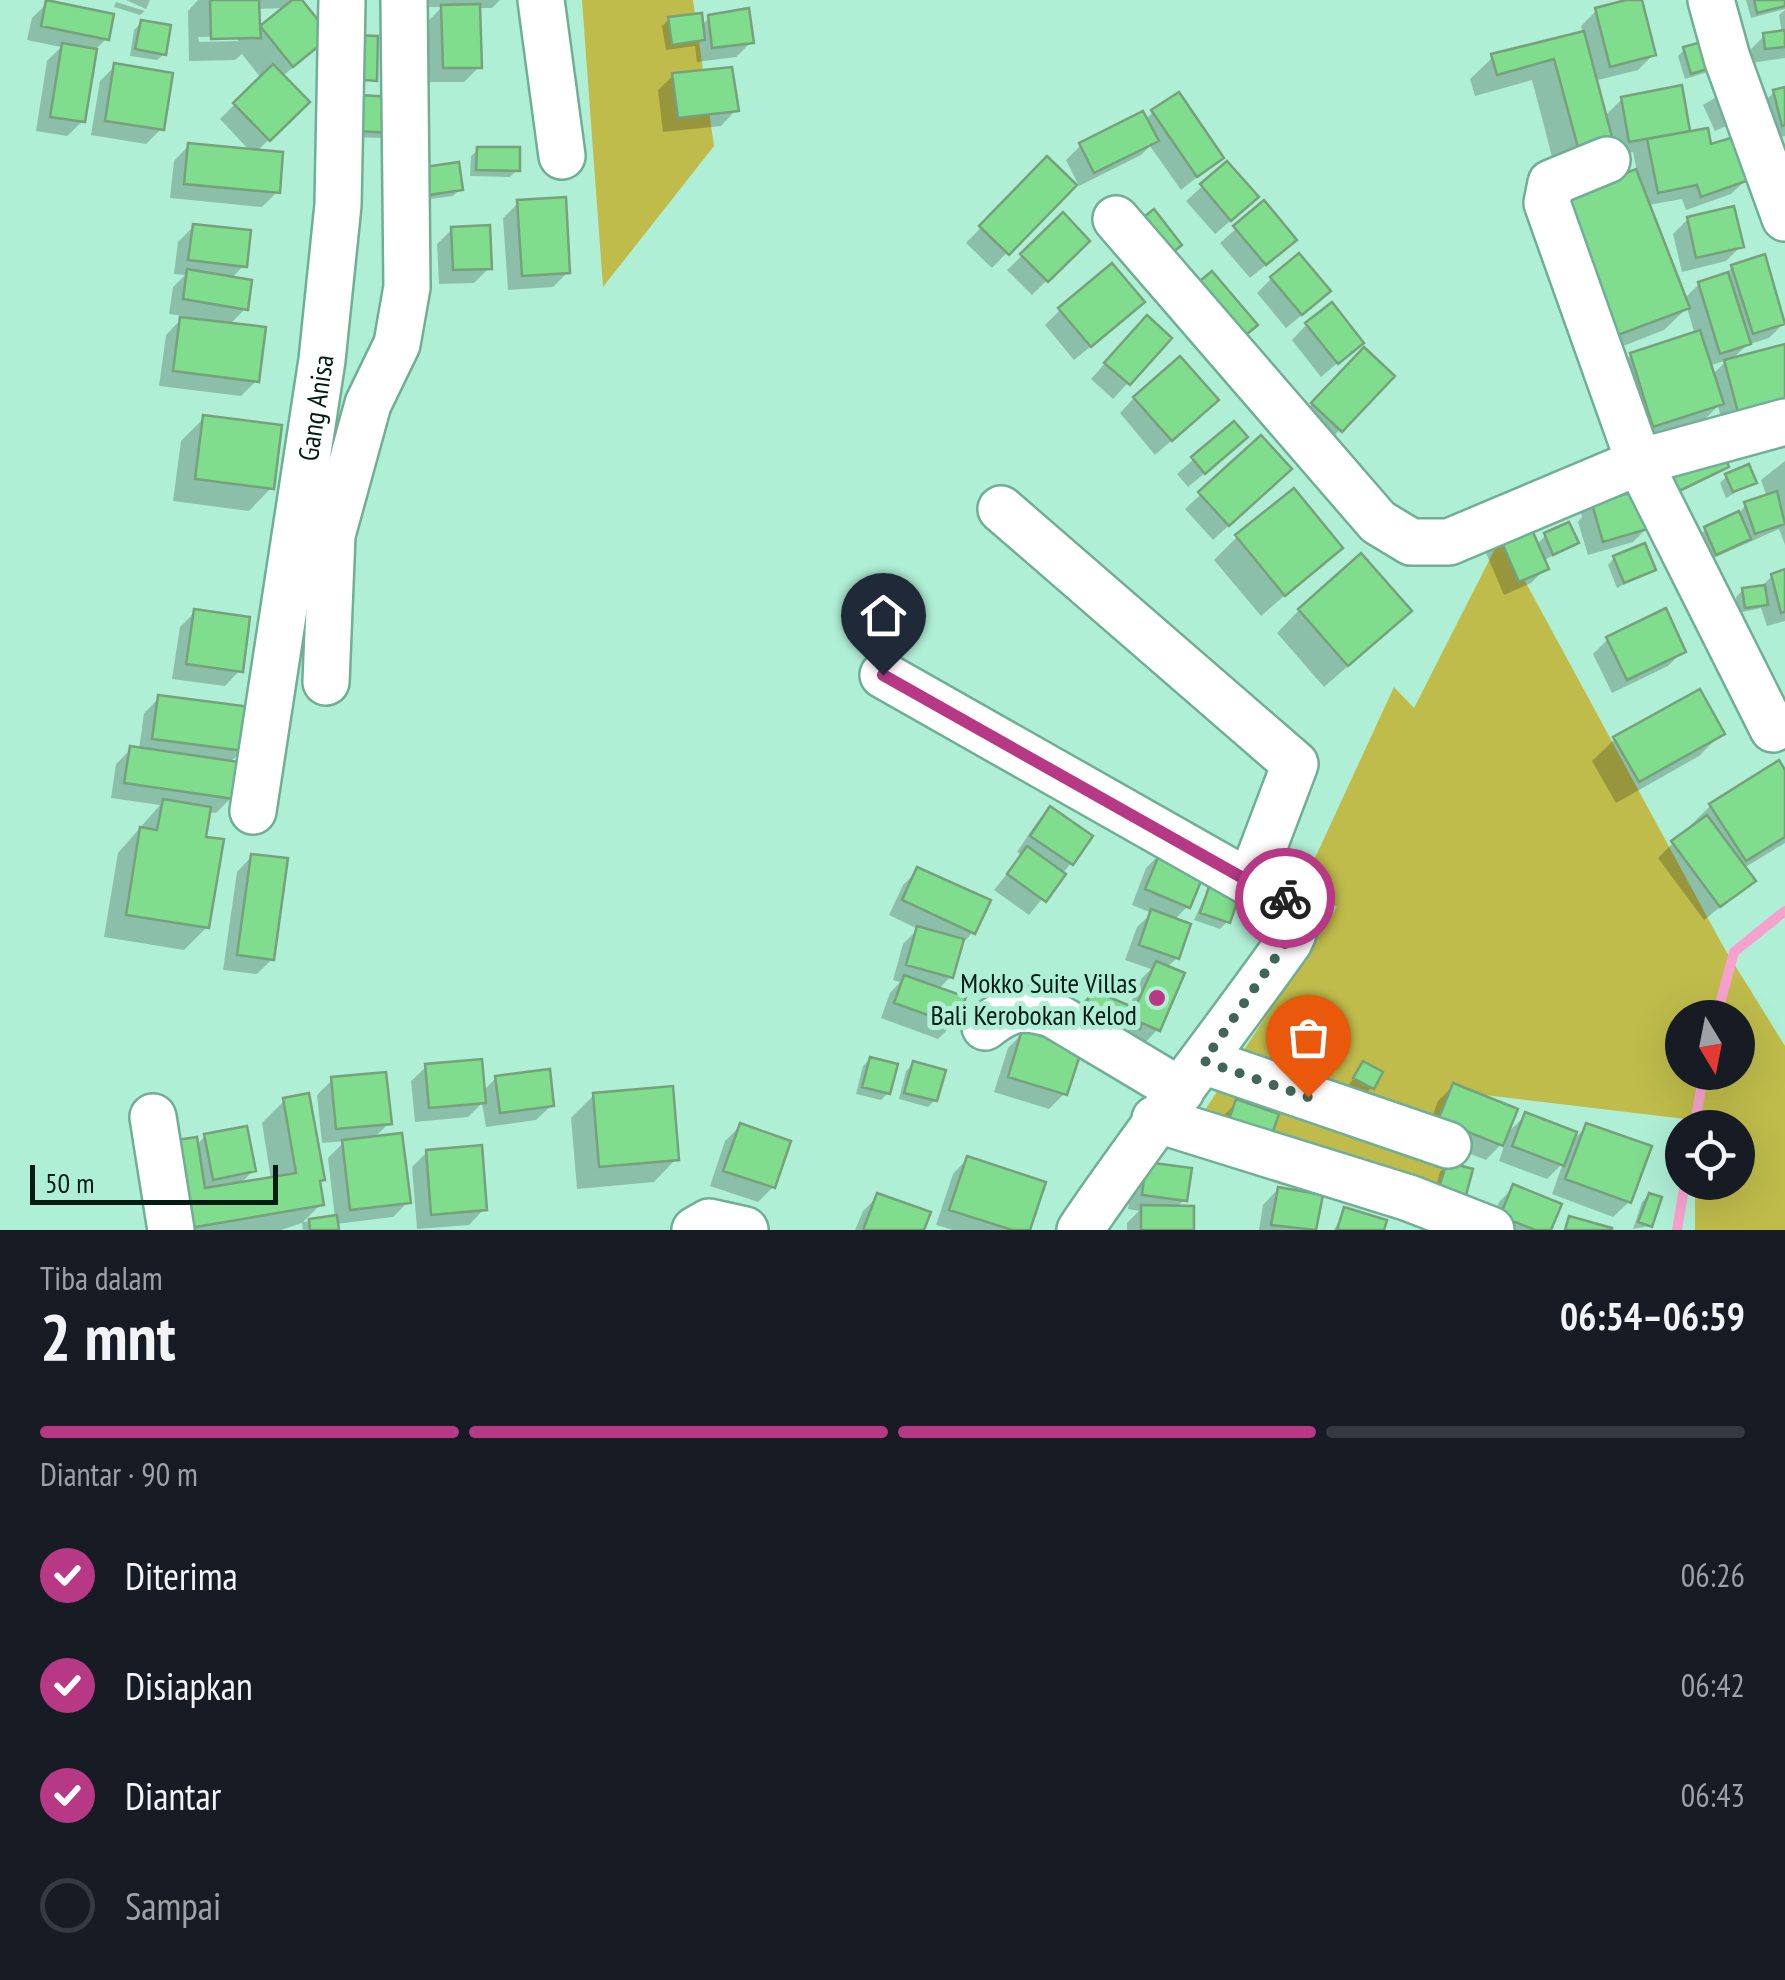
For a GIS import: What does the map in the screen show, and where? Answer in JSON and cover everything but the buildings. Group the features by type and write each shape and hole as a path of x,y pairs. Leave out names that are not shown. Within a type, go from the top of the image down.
{"street":[{"name":"Gang Anisa","path":"253,811 322,360 338,206 342,0"},
{"path":"326,682 332,535 368,404 397,344 406,288 404,0"},
{"path":"541,0 562,156"},
{"path":"1711,0 1727,58 1785,218"},
{"path":"1608,160 1550,183 1547,203 1639,462 1773,728"},
{"path":"1116,219 1394,535 1428,545 1449,542 1639,462 1785,422"},
{"path":"1001,509 1295,764 1250,882"},
{"path":"883,675 1293,903 1296,928 1080,1230"},
{"path":"985,1027 1008,1009 1029,1007 1052,1014 1404,1214 1491,1230"},
{"path":"1180,1090 1448,1145"},
{"path":"153,1117 170,1230"},
{"path":"695,1230 709,1222 745,1230"}],"shaded area":[{"path":"582,0 693,0 714,146 603,287"},
{"path":"1501,537 1723,946 1785,1046 1785,1230 1695,1230 1695,1200 1755,1200 1755,1110 1665,1110 1665,1117 1485,1095 1437,1195 1192,1130 1337,907 1303,884 1394,687 1414,708"}],"waterway":[{"path":"1721,1000 1734,952 1785,911"},
{"path":"1697,1110 1701,1090"},
{"path":"1677,1230 1682,1200"}],"way so far":[{"path":"1285,898 1293,903 1298,916 1296,928 1204,1061 1308,1097"}],"place":[{"name":"Mokko Suite Villas Bali Kerobokan Kelod","path":"1157,998"}],"route":[{"path":"883,675 1285,898"}]}
